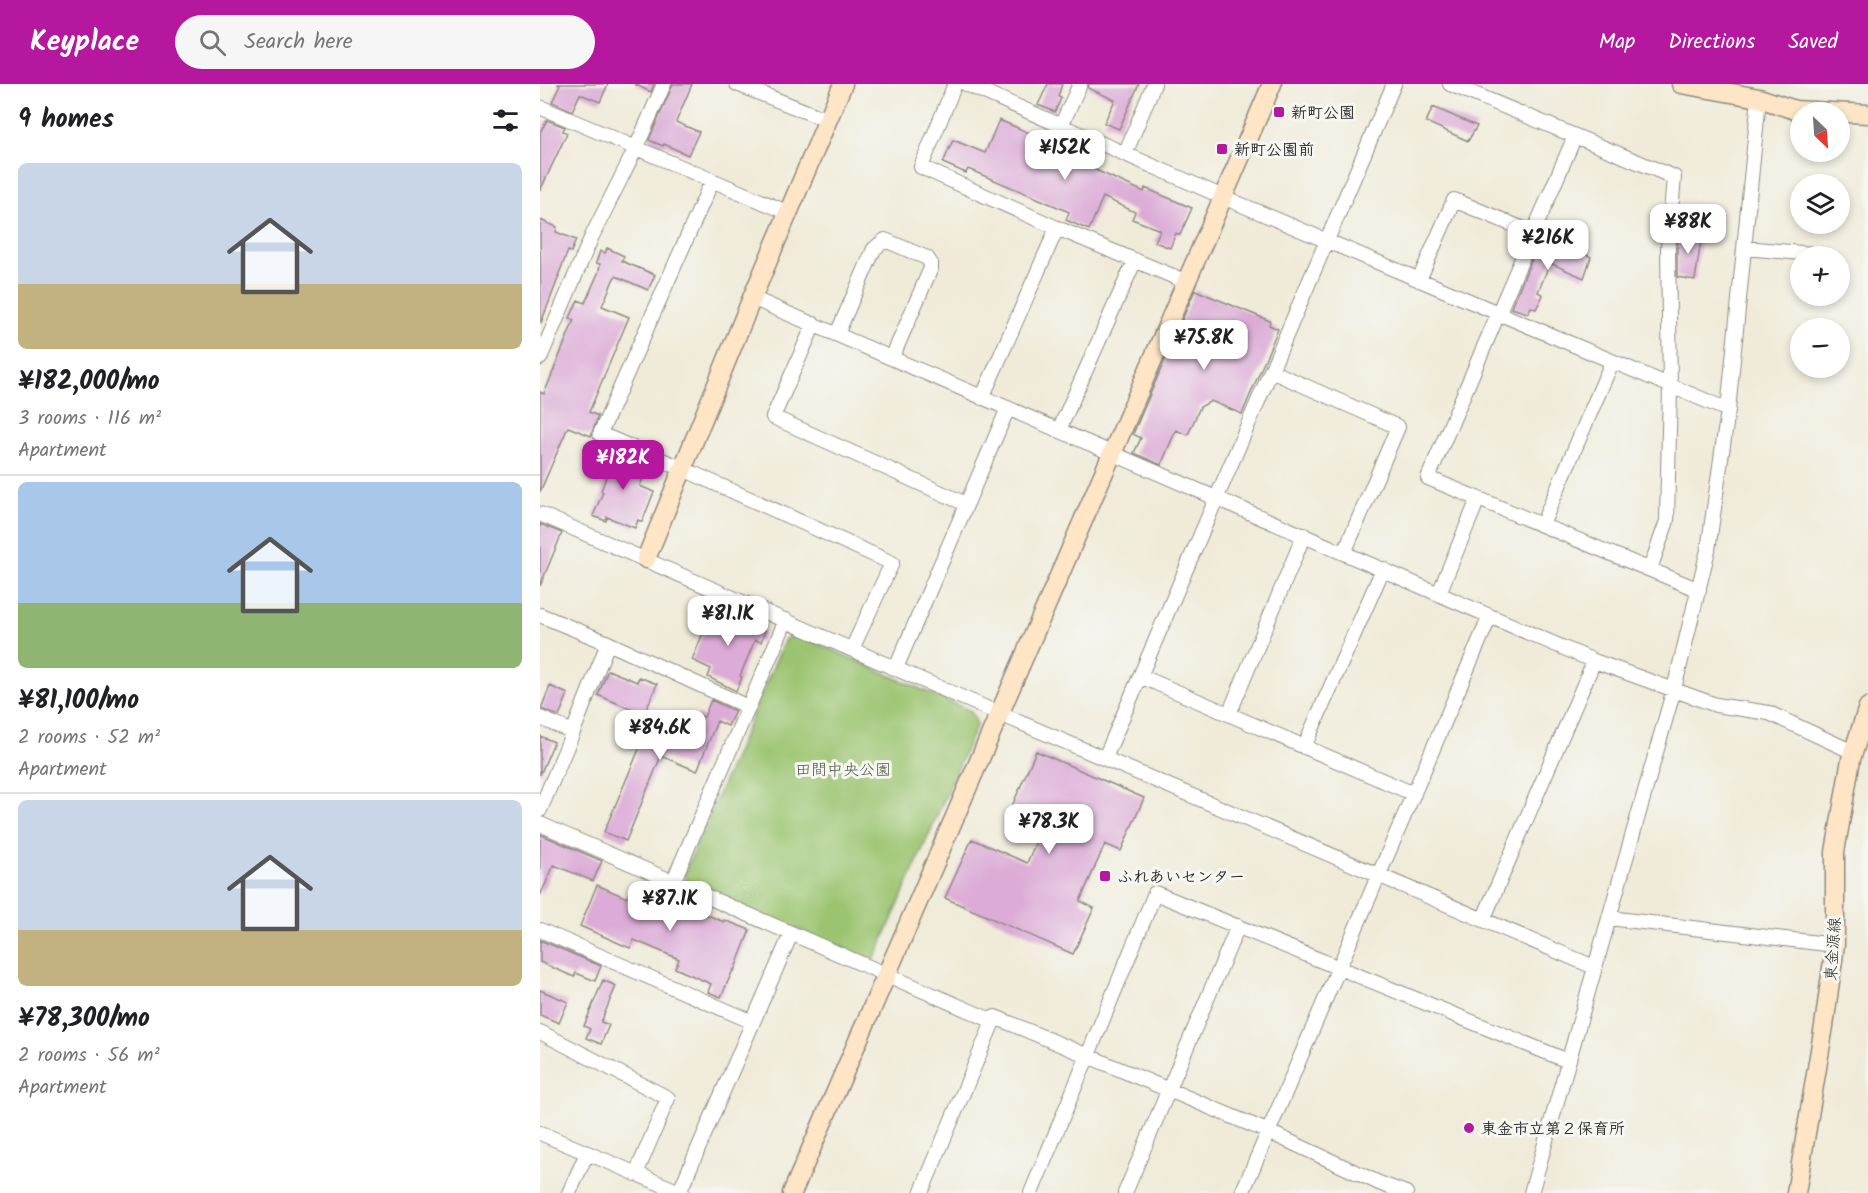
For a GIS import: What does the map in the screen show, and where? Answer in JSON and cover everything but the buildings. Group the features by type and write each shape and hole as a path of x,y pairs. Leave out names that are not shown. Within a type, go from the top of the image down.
{"street":[{"path":"540,358 592,236 636,148 664,84"},
{"path":"737,84 827,120"},
{"path":"645,559 843,84"},
{"path":"955,84 921,167 1057,228 1187,282"},
{"path":"966,84 995,90 1061,126 1223,197 1728,411"},
{"path":"1061,126 1080,84"},
{"path":"1125,154 1154,84"},
{"path":"792,1193 1272,84"},
{"path":"1105,758 1394,84"},
{"path":"1450,84 1674,177 1668,248 1670,386 1667,521 1650,569"},
{"path":"1692,85 1760,98 1795,110 1868,114"},
{"path":"1531,1193 1674,689 1708,550 1728,411 1760,98"},
{"path":"540,106 789,213"},
{"path":"1575,136 1428,478 1699,590"},
{"path":"712,181 600,434 892,563 852,649"},
{"path":"1419,280 1454,200 1533,233"},
{"path":"982,398 1057,228"},
{"path":"837,334 874,249 879,244 885,240 927,258 931,268 891,358"},
{"path":"1744,248 1790,252"},
{"path":"1059,430 1135,260"},
{"path":"752,298 1594,660 1716,705 1769,713 1853,752"},
{"path":"814,324 773,417 966,504"},
{"path":"1542,525 1612,362"},
{"path":"1271,371 1398,427 1344,553"},
{"path":"896,668 1008,408"},
{"path":"1439,593 1478,499"},
{"path":"540,514 1000,714 1594,967"},
{"path":"1229,714 1304,535"},
{"path":"1304,747 1383,569"},
{"path":"540,615 608,643 748,708"},
{"path":"1242,1193 1490,616"},
{"path":"672,882 786,620"},
{"path":"540,810 608,643"},
{"path":"1483,920 1594,660"},
{"path":"1140,676 1414,794"},
{"name":"東金源線","path":"1796,1193 1835,945 1835,852 1853,752 1868,707"},
{"path":"540,718 573,732"},
{"path":"540,824 993,1021"},
{"path":"1030,1193 1155,892 1568,1061"},
{"path":"1609,918 1835,945"},
{"path":"1125,1193 1238,926"},
{"path":"540,930 753,1022"},
{"path":"540,1133 680,1193 791,934"},
{"path":"921,1193 995,1017 1269,1132 1379,1183 1406,1193"},
{"path":"540,1032 668,1098 636,1174"},
{"path":"569,1193 587,1153"}],"green space":[{"name":"田間中央公園","path":"798,635 971,711 977,724 875,958 868,959 688,884 684,874 785,639"}],"place":[{"name":"新町公園","path":"1279,112"},
{"name":"新町公園前","path":"1222,149"},
{"name":"ふれあいセンター","path":"1105,876"},
{"name":"東金市立第２保育所","path":"1469,1128"}]}
